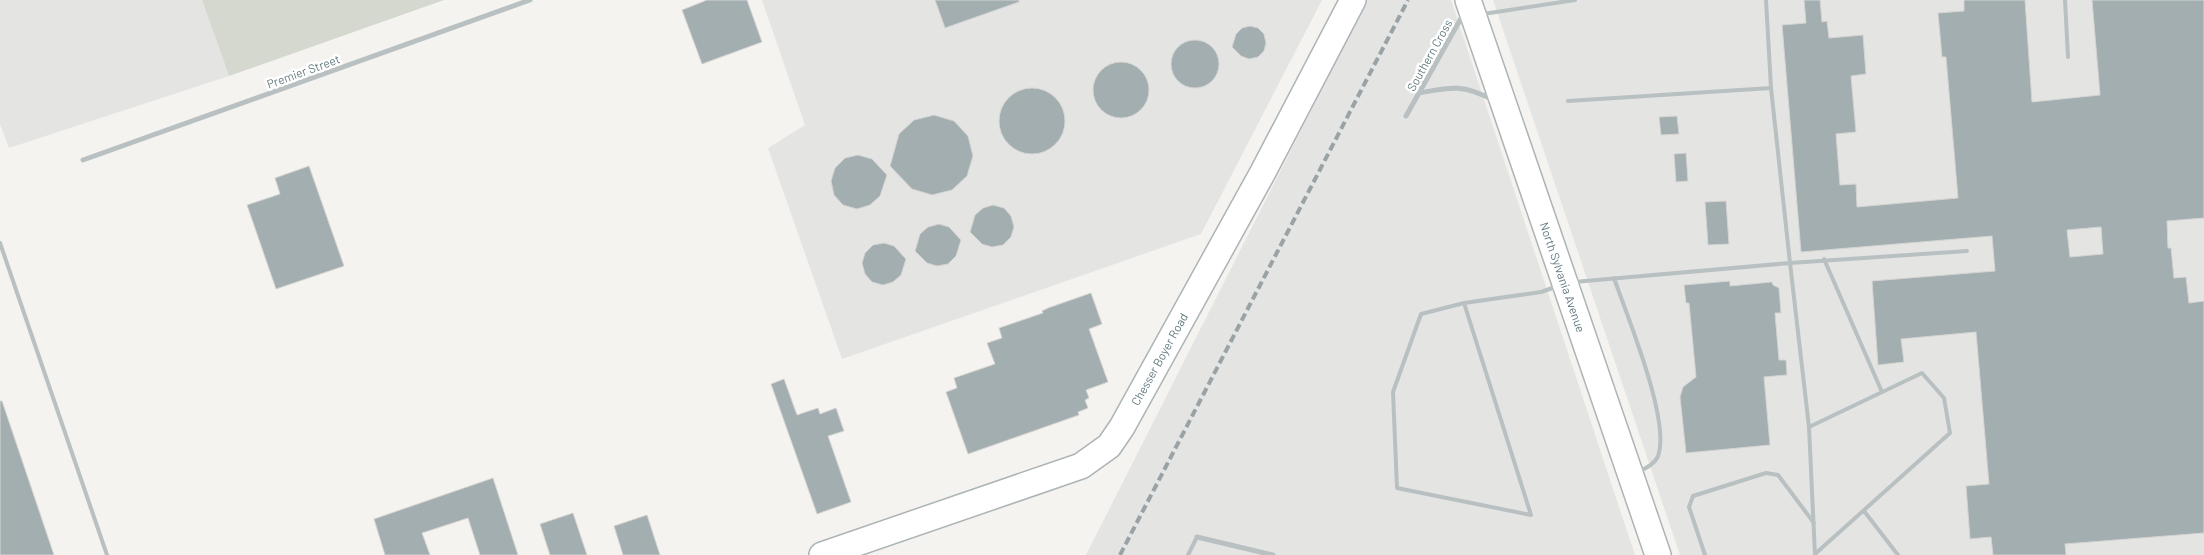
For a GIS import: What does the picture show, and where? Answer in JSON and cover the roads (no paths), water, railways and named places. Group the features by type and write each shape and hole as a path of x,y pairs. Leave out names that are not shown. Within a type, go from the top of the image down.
{"street":[{"name":"Premier Street","path":"84,160 530,0"},
{"name":"Chesser Boyer Road","path":"822,555 1081,466 1109,446 1122,427 1258,180 1353,0"},
{"name":"Southern Cross","path":"1406,116 1470,6"},
{"name":"North Sylvania Avenue","path":"1470,6 1658,555"},
{"path":"1419,92 1450,87 1473,89 1494,100 1506,112"},
{"path":"1197,537 1273,555"}],"lane":[{"path":"1470,6 1575,0"},
{"path":"1766,0 1771,88 1809,427 1815,554"},
{"path":"2065,0 2068,57"},
{"path":"1568,100 1771,88"},
{"path":"0,243 107,555"},
{"path":"1464,303 1531,514 1396,488 1393,392 1421,314 1464,303 1540,292 1565,283 1824,259 1967,251"},
{"path":"1824,259 1882,392"},
{"path":"1614,278 1655,396 1661,442 1658,458 1646,468 1630,474"},
{"path":"1809,427 1922,373 1944,398 1950,433 1815,554"},
{"path":"1705,555 1689,507 1693,496 1766,472 1778,475 1814,523"},
{"path":"1864,511 1898,555"},
{"path":"1188,555 1197,537"}],"railway":[{"path":"1120,555 1408,0"}]}
